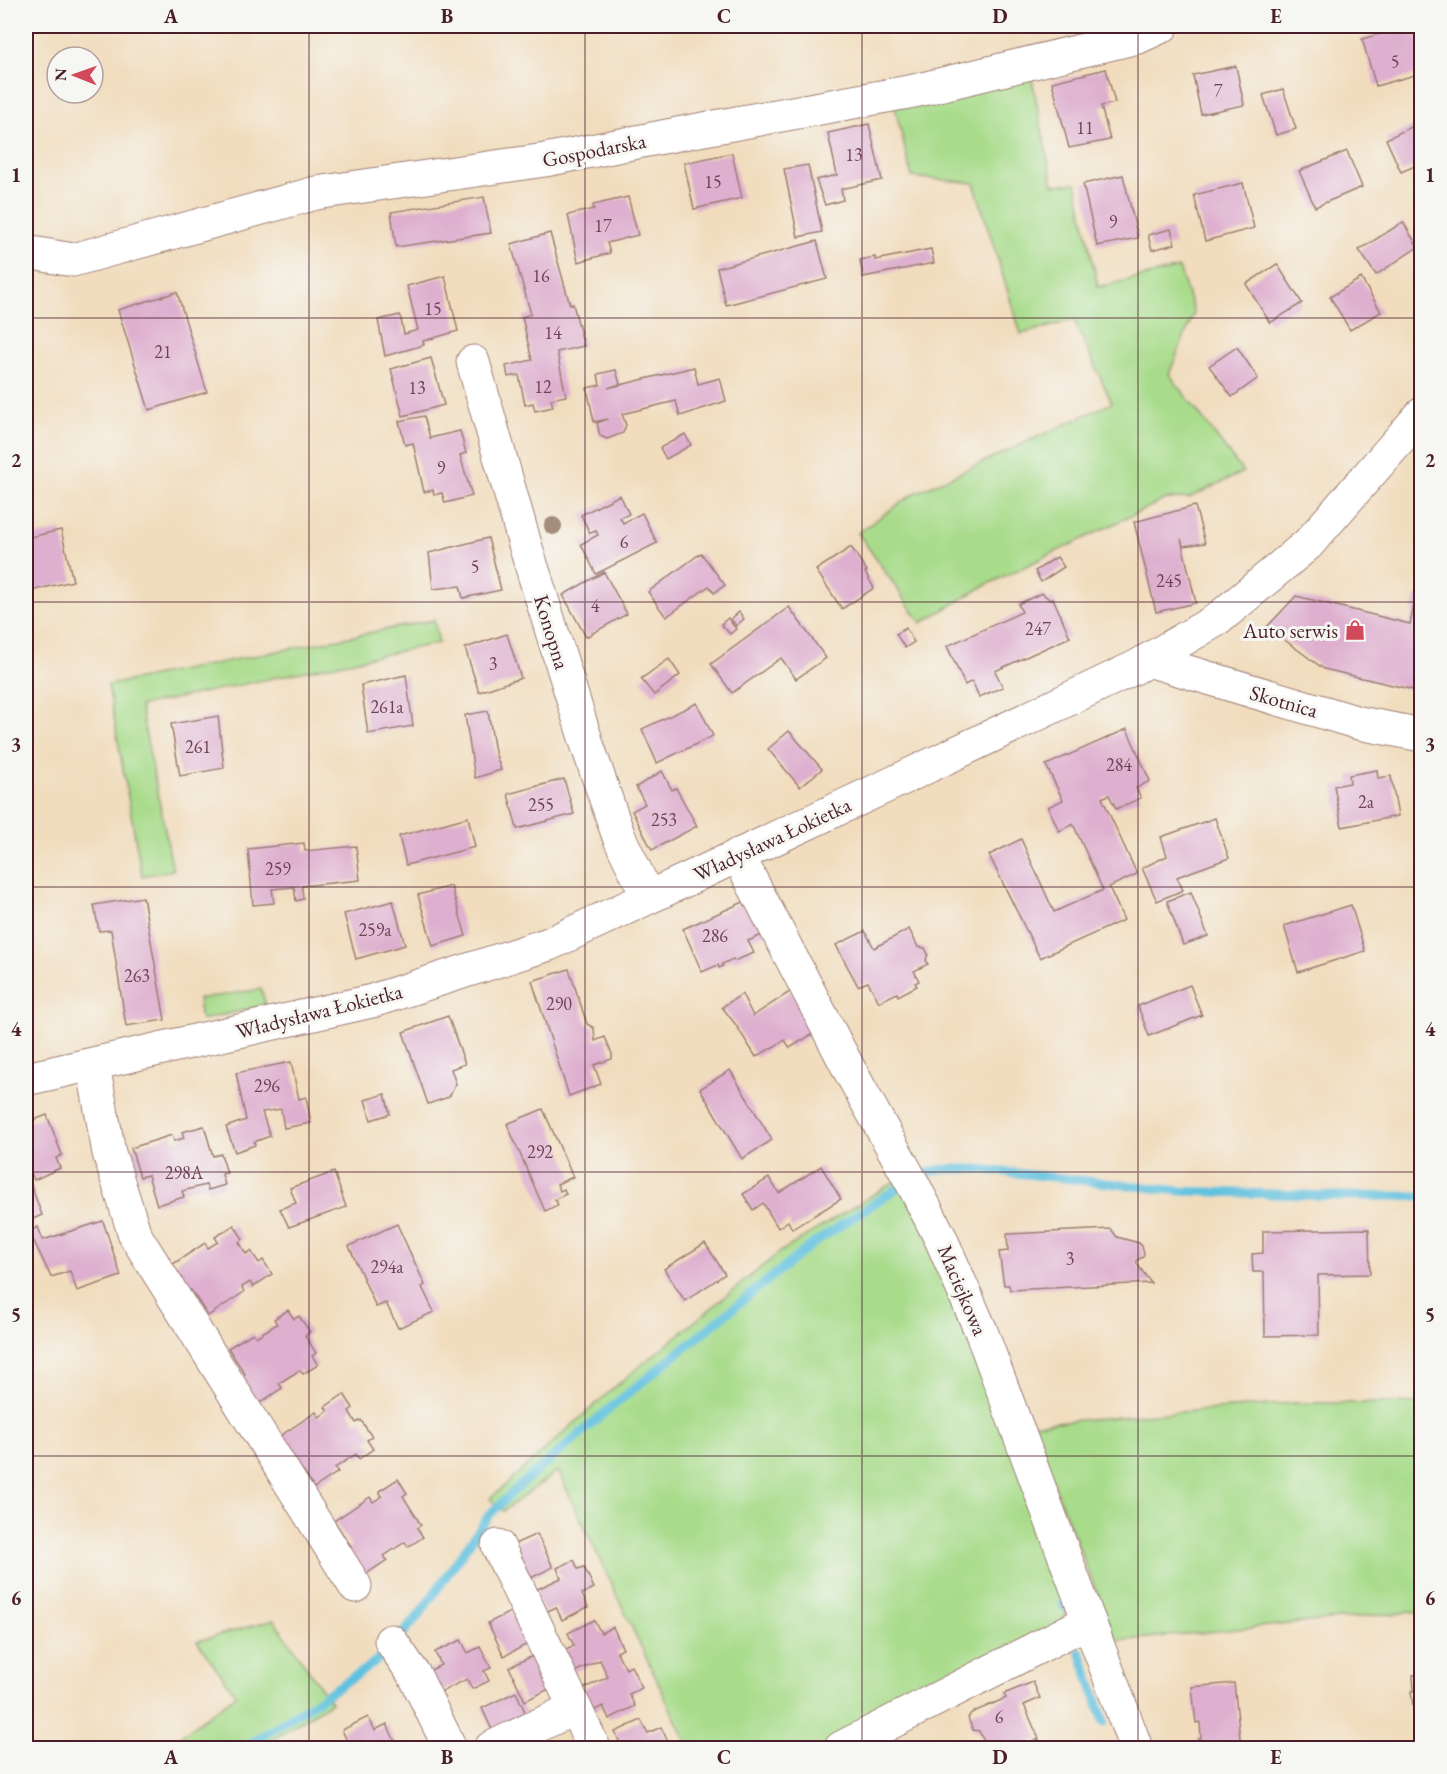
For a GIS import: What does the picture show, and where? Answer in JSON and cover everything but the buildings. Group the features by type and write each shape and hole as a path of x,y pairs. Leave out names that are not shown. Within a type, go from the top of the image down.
{"street":[{"name":"Gospodarska","path":"26,252 73,260 316,193 545,160 914,90 1138,37 1162,26"},
{"name":"Konopna","path":"473,362 526,548 587,744 619,837 648,897"},
{"name":"Władysława Łokietka","path":"26,1079 372,1001 549,944 1148,660 1223,616 1308,544 1422,414"},
{"name":"Skotnica","path":"1148,660 1359,723 1422,735"},
{"name":"Maciejkowa","path":"738,855 850,1071 941,1239 981,1331 1136,1749"},
{"path":"93,1065 109,1153 135,1235 355,1586"},
{"path":"498,1546 594,1749"},
{"path":"841,1749 1089,1621"},
{"path":"391,1641 415,1676 450,1749"},
{"path":"490,1749 575,1708"}],"green space":[{"path":"1030,69 1053,185 1076,183 1098,287 1179,268 1194,313 1169,374 1243,472 1189,498 1166,499 984,586 921,623 858,533 913,494 1112,403 1074,320 1021,334 974,183 912,177 894,104"},
{"path":"434,620 439,643 140,706 173,870 142,876 108,685"},
{"path":"261,989 266,1005 201,1020 198,999"},
{"path":"897,1180 931,1242 1071,1603 1060,1625 830,1748 689,1748 558,1471 503,1511 490,1499 617,1385 780,1252"},
{"path":"1295,1403 1421,1403 1421,1611 1116,1641 1030,1424"},
{"path":"274,1620 331,1702 260,1748 182,1748 176,1739 236,1695 197,1641"}],"waterway":[{"path":"920,1175 942,1169 978,1169 1181,1191 1335,1196 1422,1196"},
{"path":"244,1748 367,1668 386,1653 419,1615 490,1514 516,1489 615,1404 814,1243 899,1187"},
{"path":"1080,1652 1104,1722"}],"place":[{"name":"Auto serwis","path":"1355,630"}]}
